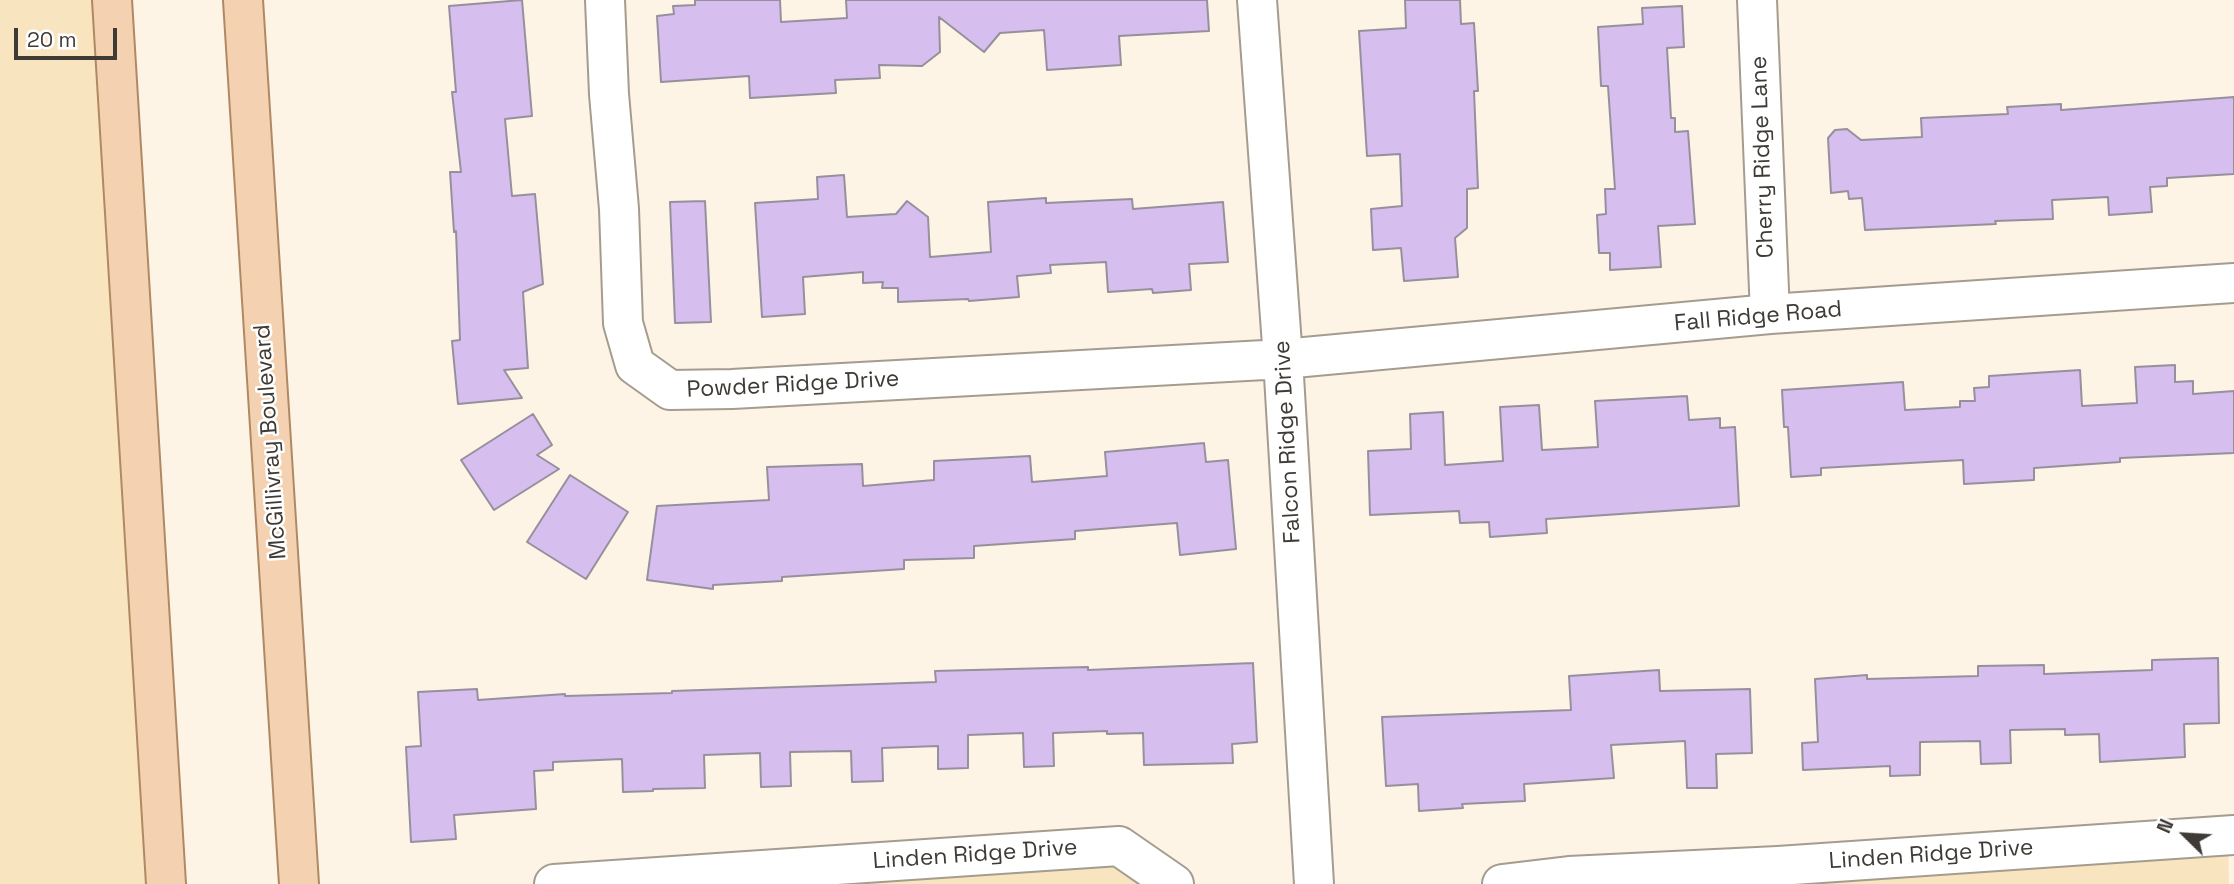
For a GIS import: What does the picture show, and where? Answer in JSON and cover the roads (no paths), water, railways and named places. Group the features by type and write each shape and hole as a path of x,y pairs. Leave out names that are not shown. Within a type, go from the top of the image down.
{"main road":[{"path":"112,0 166,884"},
{"name":"McGillivray Boulevard","path":"243,0 302,877"}],"street":[{"name":"Powder Ridge Drive","path":"605,0 609,94 619,209 623,323 635,365 670,390 732,389 1283,359"},
{"name":"Falcon Ridge Drive","path":"1257,0 1283,359 1314,884"},
{"name":"Cherry Ridge Lane","path":"1757,0 1770,314"},
{"name":"Fall Ridge Road","path":"1283,359 1770,314 2234,283"},
{"name":"Linden Ridge Drive","path":"1502,884 1569,876 1778,866 2234,835"},
{"name":"Linden Ridge Drive","path":"554,884 1119,846 1174,884"}]}
